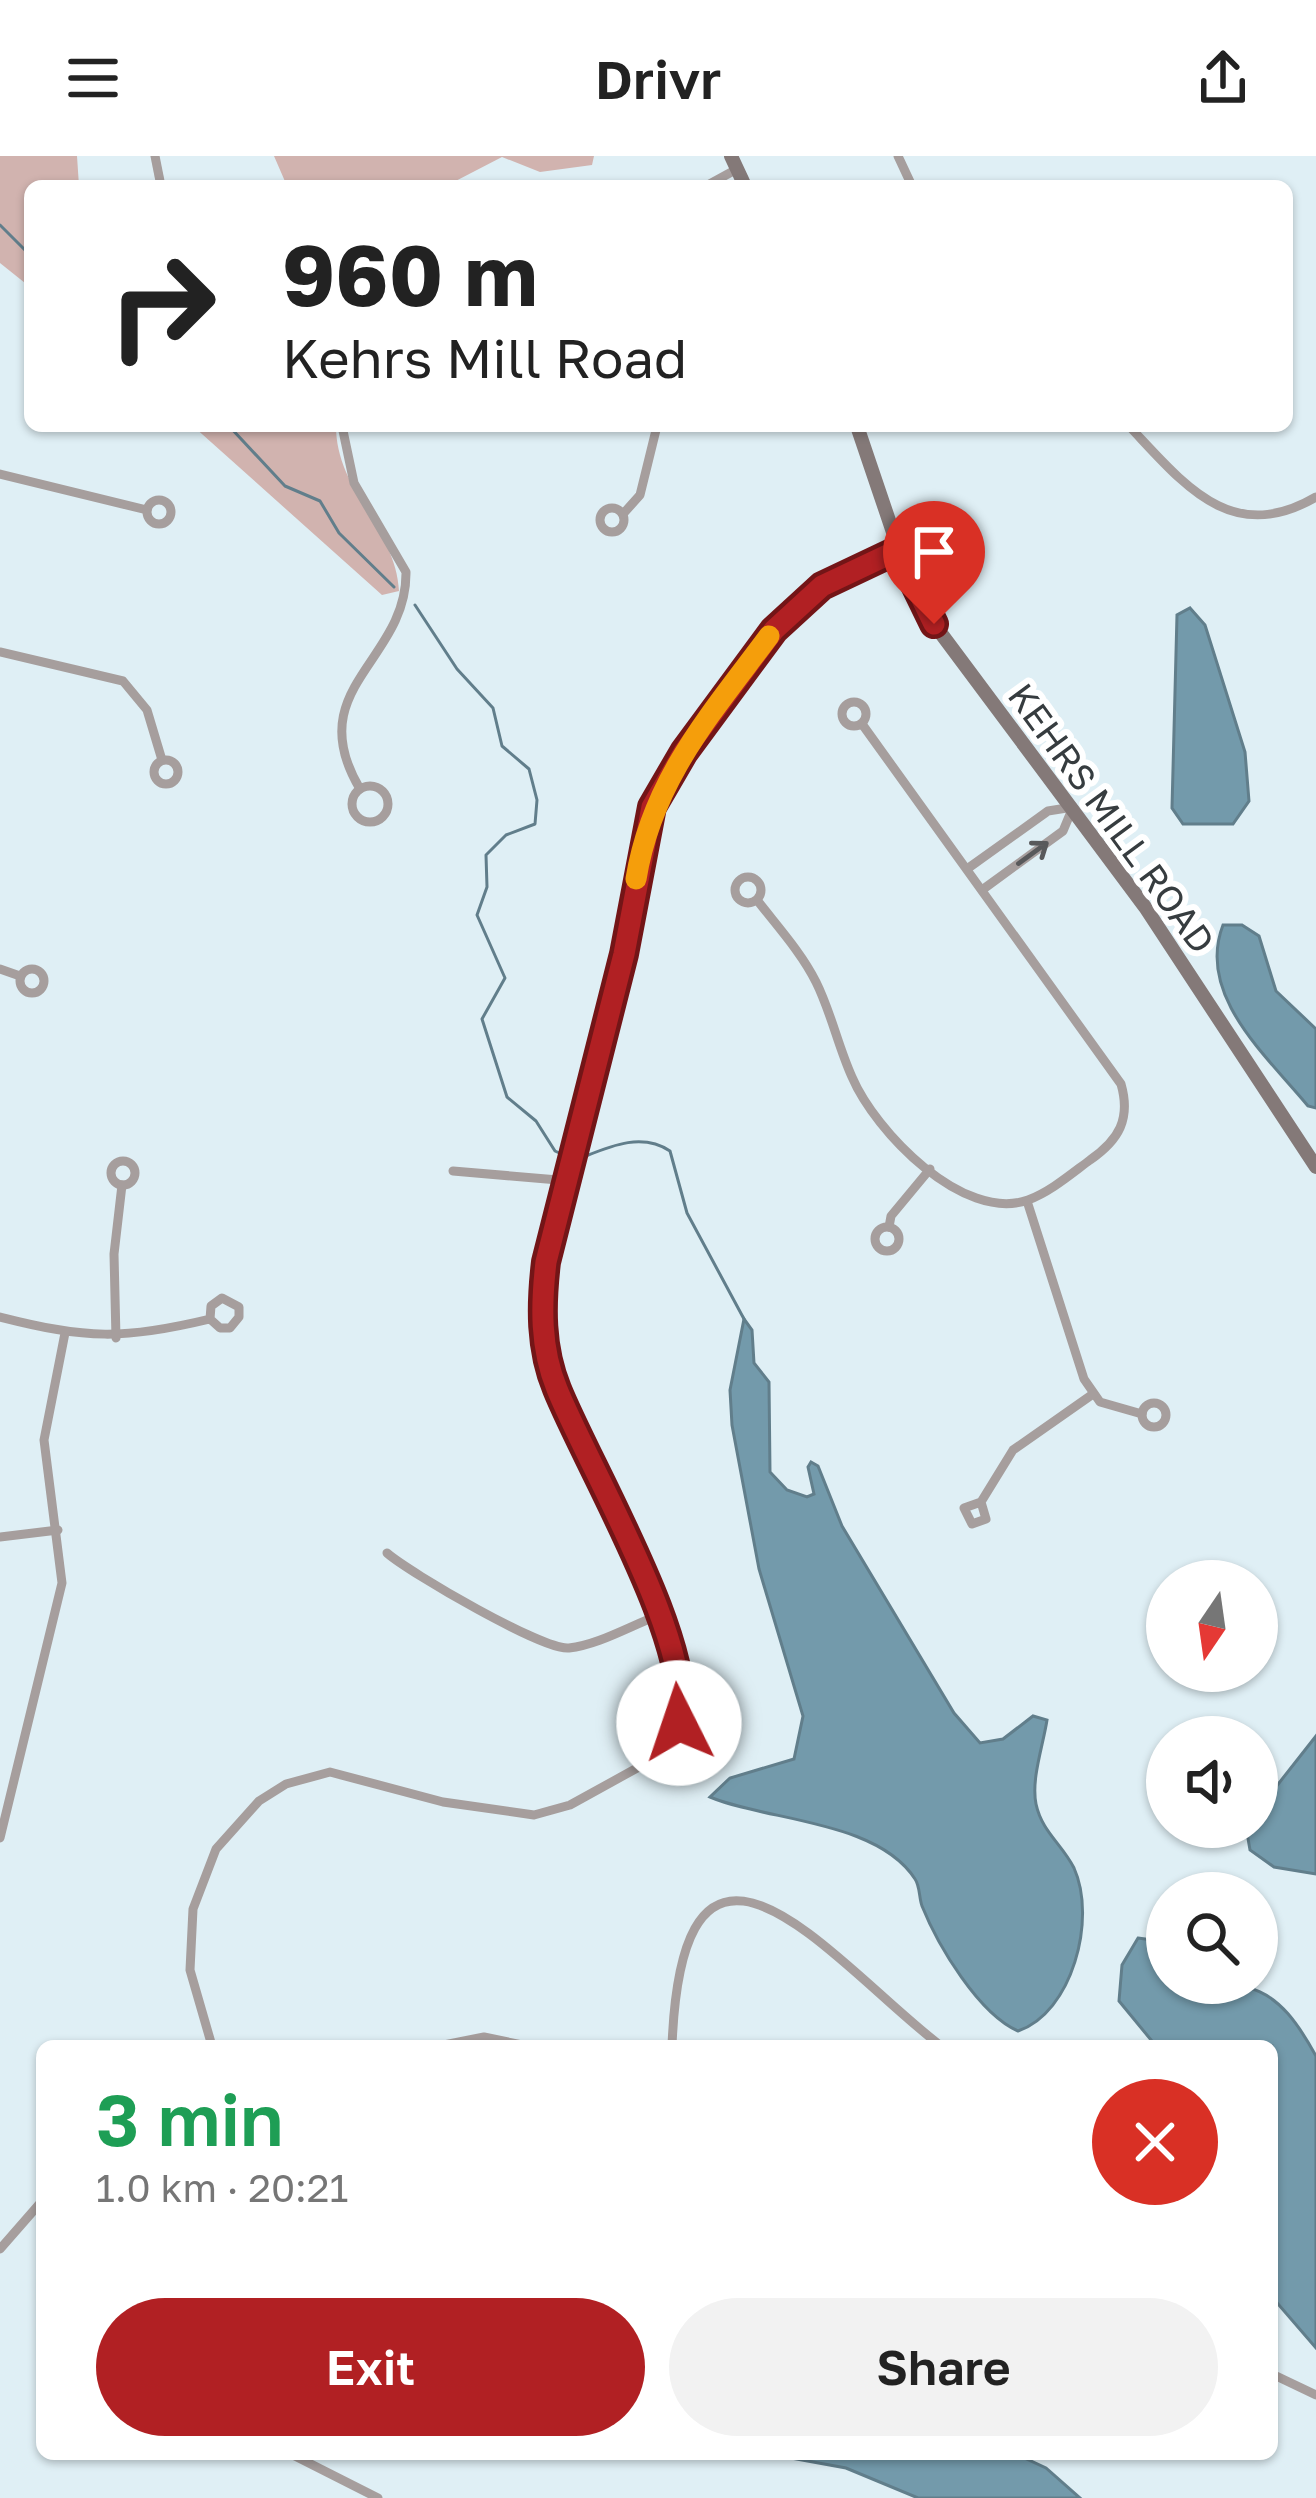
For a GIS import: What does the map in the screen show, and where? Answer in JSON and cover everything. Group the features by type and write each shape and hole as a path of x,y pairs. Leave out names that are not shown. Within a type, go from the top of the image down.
{"main road":[{"name":"KEHRS MILL ROAD","path":"859,432 898,550 950,649 1073,807 1316,1167"}],"street":[{"path":"343,432 354,483 394,543 406,572 394,623 354,681 343,711 341,748 360,789"},
{"path":"623,514 640,495 656,432"},
{"path":"1135,432 1190,490 1229,511 1265,515 1316,497"},
{"path":"0,474 147,510"},
{"path":"210,2040 188,1954 193,1909 202,1872 259,1801 286,1784 330,1772 502,1813 534,1815 570,1805 648,1762 674,1736 682,1686 657,1616 556,1388 543,1333 546,1262 570,1181 652,807 684,752 774,630 822,586 898,550"},
{"path":"0,652 35,656 123,681 147,710 162,760"},
{"path":"757,900 813,976 868,1104 930,1169 972,1199 1027,1201 1108,1147 1120,1133 1126,1103 1112,1069 862,724"},
{"path":"967,869 1048,811 1073,807"},
{"path":"982,890 1063,831 1073,807"},
{"path":"0,969 20,976"},
{"path":"889,1227 891,1216 930,1169"},
{"path":"453,1171 570,1181"},
{"path":"116,1338 115,1254 122,1185"},
{"path":"1027,1201 1093,1394 1112,1409 1142,1414"},
{"path":"0,1317 64,1333 116,1338 210,1318"},
{"path":"0,1838 62,1583 44,1439 64,1333"},
{"path":"981,1502 1012,1450 1093,1394"},
{"path":"0,1538 58,1530"},
{"path":"387,1553 416,1576 553,1648 584,1644 657,1616"},
{"path":"672,2040 678,1972 691,1928 715,1910 751,1901 797,1920 934,2040"},
{"path":"0,2248 36,2208"},
{"path":"1278,2377 1316,2396"},
{"path":"303,2460 378,2498"}],"shaded area":[{"path":"0,156 77,156 79,180 24,180 24,282 0,263"},
{"path":"274,156 594,156 592,165 540,172 502,157 458,180 284,180"},
{"path":"200,432 337,432 345,470 395,569 399,591 382,595"}],"water":[{"path":"1190,608 1205,625 1245,752 1249,801 1233,824 1183,824 1172,808 1177,615"},
{"path":"1223,925 1242,925 1259,936 1276,991 1316,1029 1316,1108 1308,1106 1256,1045 1227,1000 1217,951"},
{"path":"744,1319 752,1330 754,1363 769,1382 770,1472 787,1490 807,1497 814,1494 808,1467 811,1462 818,1466 842,1526 954,1713 980,1743 1003,1739 1033,1716 1047,1720 1036,1773 1036,1804 1074,1868 1083,1912 1081,1937 1066,1985 1053,2005 1018,2031 989,2010 961,1977 929,1922 917,1882 898,1860 848,1833 710,1797 730,1778 794,1759 803,1716 759,1569 732,1425 730,1390"},
{"path":"1316,1736 1316,1874 1274,1867 1250,1850 1278,1848 1278,1784"},
{"path":"1138,1938 1146,1939 1146,2004 1277,2004 1316,2056 1316,2348 1278,2304 1278,2040 1151,2040 1119,2001 1122,1965"},
{"path":"802,2460 1029,2460 1046,2468 1080,2498 918,2498 846,2468"}],"waterway":[{"path":"0,225 24,249"},
{"path":"235,432 285,486 320,501 339,533 394,587"},
{"path":"415,605 457,669 493,708 502,746 529,769 537,800 535,824 506,835 486,855 487,887 477,915 505,978 482,1019 507,1097 536,1121 555,1151 568,1157"},
{"path":"586,1156 639,1142 670,1151 687,1213 744,1319"}],"slow traffic":[{"path":"636,879 652,807 684,752 769,636"}],"route":[{"path":"679,1723 682,1686 653,1604 556,1388 543,1333 546,1262 624,954 644,833 652,807 684,752 724,696 774,630 822,586 898,550 934,624"}]}
